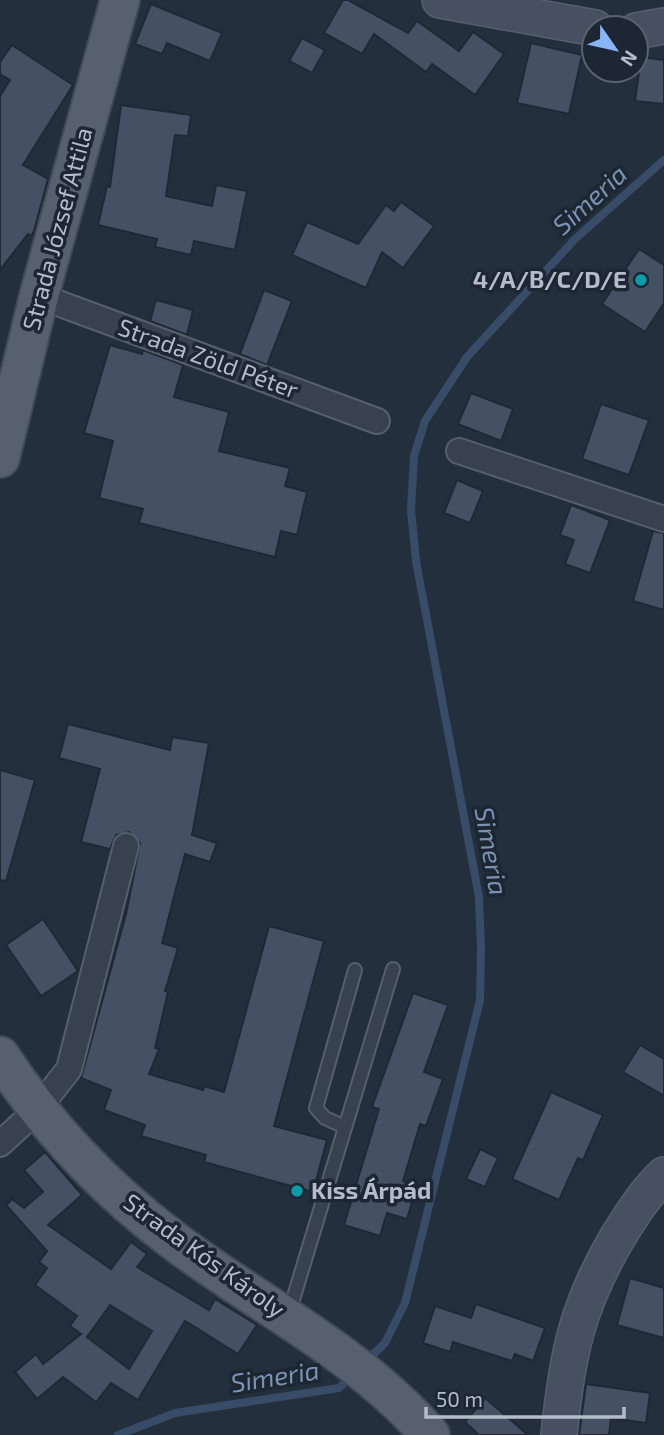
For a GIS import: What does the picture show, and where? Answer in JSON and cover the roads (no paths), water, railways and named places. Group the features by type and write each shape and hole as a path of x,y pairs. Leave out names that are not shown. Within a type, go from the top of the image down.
{"main road":[{"name":"Strada József Attila","path":"0,458 39,296 120,0"},
{"name":"Strada Kós Károly","path":"0,1056 37,1110 77,1157 134,1210 174,1241 334,1347 377,1381 430,1435"}],"street":[{"path":"440,0 580,25"},
{"name":"Strada Zöld Péter","path":"39,296 377,421"},
{"path":"459,452 664,519"},
{"path":"0,1143 37,1110 62,1082 75,1054 126,846"},
{"path":"559,1435 564,1377 573,1335 586,1295 634,1211 664,1175"}],"lane":[{"path":"288,1317 393,969"},
{"path":"345,1127 326,1118 316,1108 355,970"}],"waterway":[{"name":"Simeria","path":"365,1362 385,1343 405,1303 480,1000 479,897 416,561 411,510 414,456 425,421 467,357 575,239 664,160"},
{"name":"Simeria","path":"118,1435 175,1413 339,1388 351,1376"}],"place":[{"name":"4/A/B/C/D/E","path":"641,280"},
{"name":"Kiss Árpád","path":"297,1191"}]}
